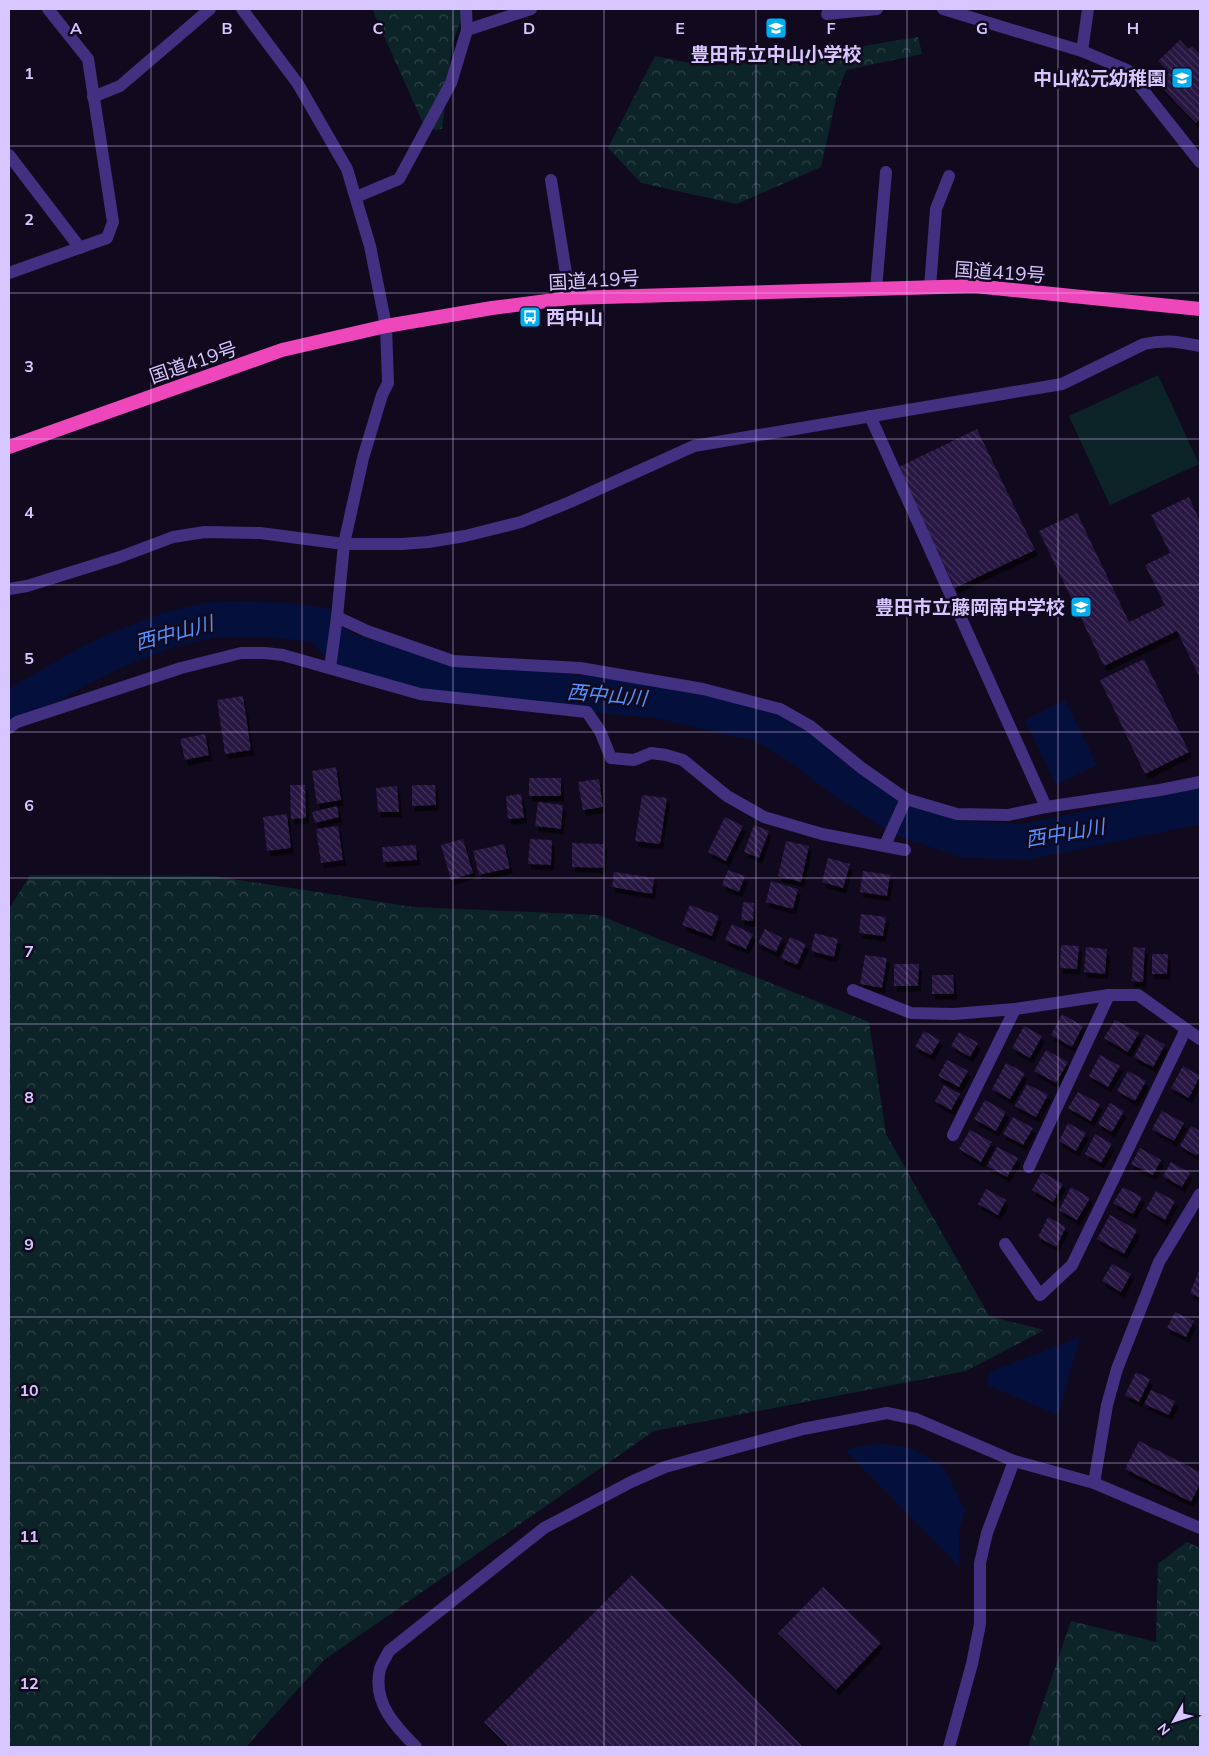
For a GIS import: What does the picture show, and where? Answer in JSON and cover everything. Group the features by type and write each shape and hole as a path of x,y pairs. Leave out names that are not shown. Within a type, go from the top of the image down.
{"highway":[{"name":"国道419号","path":"9,447 282,350 386,326 492,308 570,298 974,286 1200,309"}],"street":[{"path":"9,273 106,238 114,222 88,59 48,9"},
{"path":"93,97 120,86 210,9"},
{"path":"242,9 298,84 347,169 370,246 386,326 388,383 382,395 363,458 344,544 330,668"},
{"path":"356,197 399,179 451,83 467,30 466,9"},
{"path":"467,30 531,9"},
{"path":"827,14 877,9"},
{"path":"943,9 1082,51 1127,70 1200,162"},
{"path":"1082,51 1088,9"},
{"path":"9,155 80,248"},
{"path":"876,289 886,172"},
{"path":"930,288 936,209 949,176"},
{"path":"551,180 570,298"},
{"path":"9,589 27,586 120,557 173,537 205,532 260,533 344,544 402,544 465,536 522,522 694,446 1062,384 1124,353 1151,343 1170,340 1200,346"},
{"path":"870,416 1046,807"},
{"path":"336,622 453,661 580,668 703,689 780,709 810,726 904,802 957,814 1008,815 1200,782"},
{"path":"9,728 17,722 181,668 241,654 265,653 283,655 420,694 587,712 600,730 612,758 634,760 650,753 683,760 727,796 764,816 822,834 887,841 905,850"},
{"path":"887,841 904,802"},
{"path":"853,990 912,1014 954,1014 1015,1009 1110,995 1138,995 1200,1039"},
{"path":"1029,1168 1110,995"},
{"path":"953,1135 1015,1009"},
{"path":"1005,1244 1040,1295 1072,1265 1186,1030"},
{"path":"1094,1484 1107,1405 1117,1369 1159,1262 1200,1194"},
{"path":"416,1747 402,1733 385,1710 380,1697 378,1683 381,1668 389,1651 544,1528 630,1482 665,1467 803,1429 887,1413 916,1419 1014,1461 1094,1484 1200,1528"},
{"path":"949,1747 972,1664 980,1624 980,1563 987,1533 1014,1461"}],"green space":[{"path":"372,9 464,9 452,46 442,129 426,130"},
{"path":"918,37 922,54 846,70 837,94 821,167 737,204 641,183 608,148 655,56 705,66 785,59"},
{"path":"1158,375 1199,464 1110,505 1069,416"},
{"path":"30,875 213,876 414,907 598,915 869,1022 886,1134 989,1316 1044,1330 966,1371 654,1431 324,1660 246,1747 9,1747 9,909"},
{"path":"1187,1542 1200,1548 1200,1747 1028,1747 1071,1621 1156,1642 1158,1564"}],"shaded area":[{"path":"1065,700 1097,765 1056,785 1025,720"},
{"path":"1080,1337 1058,1415 987,1385 989,1372"},
{"path":"878,1443 911,1448 944,1467 965,1511 959,1531 959,1566 845,1450"}],"building":[{"name":"中山松元幼稚園","path":"1180,40 1188,49 1192,46 1200,54 1200,119 1196,123 1158,84 1169,73 1158,61"},
{"path":"977,429 1035,550 955,588 897,468"},
{"path":"1189,497 1200,521 1200,678 1177,631 1104,666 1039,531 1077,513 1129,622 1165,605 1145,565 1170,553 1151,515"},
{"path":"1144,659 1189,752 1145,774 1100,680"},
{"path":"243,696 251,750 225,754 217,700"},
{"path":"205,734 209,755 185,760 180,739"},
{"path":"336,767 341,800 317,804 312,771"},
{"path":"529,778 561,778 561,796 529,796"},
{"path":"599,779 603,807 583,810 578,782"},
{"path":"290,785 305,785 306,818 291,819"},
{"path":"412,785 435,785 436,805 412,806"},
{"path":"397,786 399,812 378,812 376,788"},
{"path":"521,794 524,818 508,819 506,796"},
{"path":"642,795 667,798 660,844 635,841"},
{"path":"538,802 563,805 561,829 535,826"},
{"path":"337,806 339,817 315,823 312,812"},
{"path":"287,814 291,848 267,851 263,817"},
{"path":"725,817 743,826 726,861 708,852"},
{"path":"754,825 769,831 759,858 744,852"},
{"path":"338,826 343,860 321,863 316,829"},
{"path":"463,839 473,873 451,880 441,845"},
{"path":"530,839 552,840 551,865 528,864"},
{"path":"786,841 809,846 801,882 778,876"},
{"path":"572,843 604,844 603,868 572,867"},
{"path":"504,844 510,868 479,875 473,851"},
{"path":"416,845 417,860 383,862 382,847"},
{"path":"828,858 850,864 843,888 822,882"},
{"path":"728,870 745,876 739,892 722,885"},
{"path":"863,871 890,875 887,896 860,892"},
{"path":"614,872 654,878 652,894 612,887"},
{"path":"771,881 798,889 793,909 766,902"},
{"path":"743,902 754,903 753,921 741,920"},
{"path":"690,905 719,916 712,936 682,925"},
{"path":"861,914 886,917 883,936 859,933"},
{"path":"732,924 753,934 746,949 725,940"},
{"path":"765,929 782,938 776,952 758,943"},
{"path":"815,933 838,939 834,957 811,951"},
{"path":"790,937 806,944 797,965 781,958"},
{"path":"1061,945 1079,946 1077,969 1060,968"},
{"path":"1086,947 1107,949 1105,974 1084,972"},
{"path":"1133,947 1145,948 1143,982 1132,981"},
{"path":"1152,954 1168,954 1167,974 1152,974"},
{"path":"865,955 887,958 882,988 860,984"},
{"path":"894,964 919,964 918,986 894,986"},
{"path":"932,975 953,975 954,994 932,994"},
{"path":"1062,1014 1083,1026 1072,1047 1051,1035"},
{"path":"1115,1020 1139,1033 1128,1052 1104,1038"},
{"path":"1024,1026 1042,1036 1030,1058 1012,1048"},
{"path":"924,1031 940,1040 931,1055 915,1047"},
{"path":"959,1032 978,1043 970,1057 951,1046"},
{"path":"1146,1034 1165,1045 1153,1067 1134,1057"},
{"path":"1046,1050 1068,1062 1056,1083 1034,1071"},
{"path":"1100,1055 1120,1066 1108,1087 1089,1076"},
{"path":"947,1060 968,1071 959,1087 938,1076"},
{"path":"1006,1063 1025,1073 1010,1099 992,1089"},
{"path":"1183,1066 1200,1076 1189,1098 1171,1088"},
{"path":"1128,1071 1146,1081 1135,1101 1117,1091"},
{"path":"1027,1084 1048,1095 1036,1117 1015,1106"},
{"path":"944,1085 960,1094 951,1110 935,1101"},
{"path":"1078,1092 1100,1104 1091,1121 1068,1108"},
{"path":"985,1100 1006,1112 996,1131 974,1119"},
{"path":"1110,1103 1124,1111 1112,1132 1098,1124"},
{"path":"1162,1111 1184,1123 1174,1141 1152,1129"},
{"path":"1013,1117 1033,1128 1023,1145 1003,1134"},
{"path":"1068,1123 1086,1133 1076,1151 1059,1141"},
{"path":"1191,1126 1200,1131 1200,1150 1197,1156 1180,1146"},
{"path":"970,1130 992,1142 981,1162 959,1149"},
{"path":"1095,1134 1112,1144 1101,1163 1085,1154"},
{"path":"997,1147 1018,1158 1007,1177 987,1166"},
{"path":"1140,1148 1161,1160 1153,1175 1131,1164"},
{"path":"1171,1162 1190,1173 1182,1187 1163,1176"},
{"path":"1042,1172 1063,1184 1053,1202 1032,1190"},
{"path":"1071,1187 1090,1198 1077,1220 1059,1210"},
{"path":"1123,1187 1142,1197 1133,1214 1113,1203"},
{"path":"986,1189 1006,1200 998,1215 978,1204"},
{"path":"1156,1191 1175,1201 1165,1220 1146,1209"},
{"path":"1110,1215 1137,1230 1124,1254 1097,1239"},
{"path":"1048,1217 1066,1227 1056,1247 1038,1237"},
{"path":"1112,1264 1131,1274 1121,1292 1102,1281"},
{"path":"1200,1268 1200,1298 1190,1293"},
{"path":"1175,1312 1194,1321 1186,1337 1167,1328"},
{"path":"1136,1372 1150,1379 1139,1402 1125,1395"},
{"path":"1151,1390 1175,1401 1169,1415 1144,1404"},
{"path":"1139,1441 1200,1472 1200,1484 1191,1502 1125,1469"},
{"path":"632,1575 803,1747 509,1747 484,1722"},
{"path":"823,1587 881,1643 836,1690 778,1633"}],"waterway":[{"name":"西中山川","path":"9,709 84,666 119,649 169,630 210,620 290,621 322,626 343,650 391,664 503,686 656,700 762,724 802,748 844,781 901,818 963,839 1025,842 1200,806"}],"place":[{"name":"豊田市立中山小学校","path":"776,28"},
{"name":"中山松元幼稚園","path":"1182,78"},
{"name":"西中山","path":"530,317"},
{"name":"豊田市立藤岡南中学校","path":"1081,607"}]}
